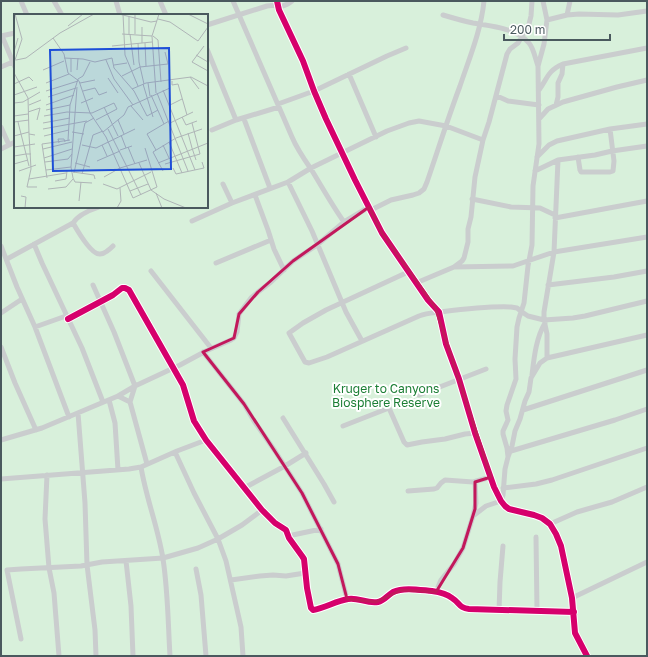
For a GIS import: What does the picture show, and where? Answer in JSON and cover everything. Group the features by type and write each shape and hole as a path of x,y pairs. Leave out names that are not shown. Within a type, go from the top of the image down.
{"street":[{"path":"21,1 27,14"},
{"path":"54,1 61,14"},
{"path":"116,1 120,14"},
{"path":"160,1 166,14"},
{"path":"233,1 297,147 344,222"},
{"path":"208,25 267,6 277,4 282,7 292,1"},
{"path":"1,440 36,430 118,396 211,348 226,343 234,338 237,332 240,311 251,298 271,282 293,261 317,245 344,222 370,208 391,200 413,196 422,192 427,182 476,41 484,1"},
{"path":"416,283 454,267 462,261 465,255 468,242 468,229 471,217 475,177 483,140 508,51 518,43 530,21 532,1"},
{"path":"508,457 503,434 508,420 506,411 507,405 516,379 515,359 517,327 524,303 532,245 533,186 539,144 538,66 544,44 547,20 543,1"},
{"path":"567,15 570,1"},
{"path":"277,4 342,153 382,233 428,300 439,312 446,344 459,379 475,434 494,487 501,501 510,509 542,518 550,524 556,534 561,546 572,598 575,633 587,656"},
{"path":"547,20 567,15 618,15 647,11"},
{"path":"443,15 514,32 522,36 531,47 538,66"},
{"path":"1,67 14,63 1,36 14,33"},
{"path":"212,130 314,91 406,48"},
{"path":"539,90 550,72 562,64 647,48"},
{"path":"208,51 236,120"},
{"path":"556,105 558,97 558,84 562,74 562,64"},
{"path":"348,74 376,137"},
{"path":"539,119 546,111 556,105 647,80"},
{"path":"496,96 508,101 539,104"},
{"path":"244,118 270,188"},
{"path":"192,221 232,203 288,182 311,168 387,131 415,121 446,126 483,140"},
{"path":"537,157 552,142 610,129 647,124"},
{"path":"1,127 8,145"},
{"path":"578,157 581,172 613,172 614,161 610,129"},
{"path":"1,149 14,142"},
{"path":"535,171 558,160 647,146"},
{"path":"501,501 503,496 505,469 511,451 515,431 529,392 538,341 544,321 548,285 554,252 558,160"},
{"path":"288,182 349,317 362,341"},
{"path":"223,184 232,203"},
{"path":"255,195 274,249 284,270"},
{"path":"472,200 511,207 540,208 555,217 647,201"},
{"path":"6,259 73,223 76,219 97,208"},
{"path":"73,223 85,242 95,253 102,254 113,246"},
{"path":"454,267 509,266 554,252 647,237"},
{"path":"216,263 271,240"},
{"path":"34,244 115,423 118,470"},
{"path":"1,248 35,328 69,417"},
{"path":"151,271 211,348"},
{"path":"548,285 614,277 647,271"},
{"path":"408,272 316,315 289,333 303,359 307,363 327,357 426,313 472,308 514,307 528,316 544,321 585,316 647,301"},
{"path":"93,285 114,332 135,386 130,402 148,464"},
{"path":"35,328 67,318 112,295 122,288 127,288 183,385 194,422 206,440 262,510 271,520 286,530 288,536 302,556 311,608 313,610 347,599 376,602 382,601 396,591 417,590 436,592 450,596 464,608 500,611 574,612"},
{"path":"1,313 22,299"},
{"path":"544,321 547,334 547,358"},
{"path":"531,378 540,363 547,358 647,335"},
{"path":"1,347 36,430"},
{"path":"203,352 244,404 302,493 338,564 347,599"},
{"path":"419,395 486,368"},
{"path":"523,410 647,370"},
{"path":"118,396 130,402"},
{"path":"343,426 389,408 404,442 407,445 445,440 465,434 475,434"},
{"path":"511,451 647,409"},
{"path":"78,413 83,472 86,565 95,630 96,656"},
{"path":"283,418 306,453 334,502"},
{"path":"1,479 118,470 141,466 206,440"},
{"path":"503,488 536,484 552,480 647,448"},
{"path":"175,452 218,539 226,562 241,627 243,656"},
{"path":"244,488 306,453"},
{"path":"141,466 163,558 168,595 170,656"},
{"path":"47,475 45,519 60,656"},
{"path":"408,491 434,489 445,480 475,482 491,477"},
{"path":"436,592 441,580 454,564 463,548 476,503 475,482"},
{"path":"550,524 577,512 612,502 647,487"},
{"path":"473,516 486,506 501,501"},
{"path":"21,639 7,570 50,568 102,562 163,558 198,548 218,539 242,525 262,510"},
{"path":"288,536 321,529"},
{"path":"536,537 537,611"},
{"path":"500,611 500,582 503,546"},
{"path":"126,561 131,606 133,656"},
{"path":"572,598 647,562"},
{"path":"196,569 201,595 206,656"},
{"path":"231,580 260,576 286,576 305,573"}],"highlighted area":[{"path":"369,207 382,233 435,307 491,477 475,482 475,509 463,548 436,592 401,590 376,602 347,599 338,564 302,493 244,404 203,352 234,338 239,314 258,292 293,261"}],"green space":[{"name":"Kruger to Canyons Biosphere Reserve","path":"1,1 647,1 647,656 1,656"}],"cycle path":[{"path":"277,1 279,10 303,61 326,119 382,233 428,300 439,312 446,344 459,379 475,433 494,487 501,501 509,509 542,518 550,524 556,534 561,546 572,598 575,633 587,656"},
{"path":"68,319 113,295 122,288 129,290 183,385 194,421 206,440 262,510 275,523 286,530 289,538 304,559 307,588 311,608 313,610 348,599 378,602 397,590 412,589 443,593 455,600 463,608 469,609 574,612"}]}
